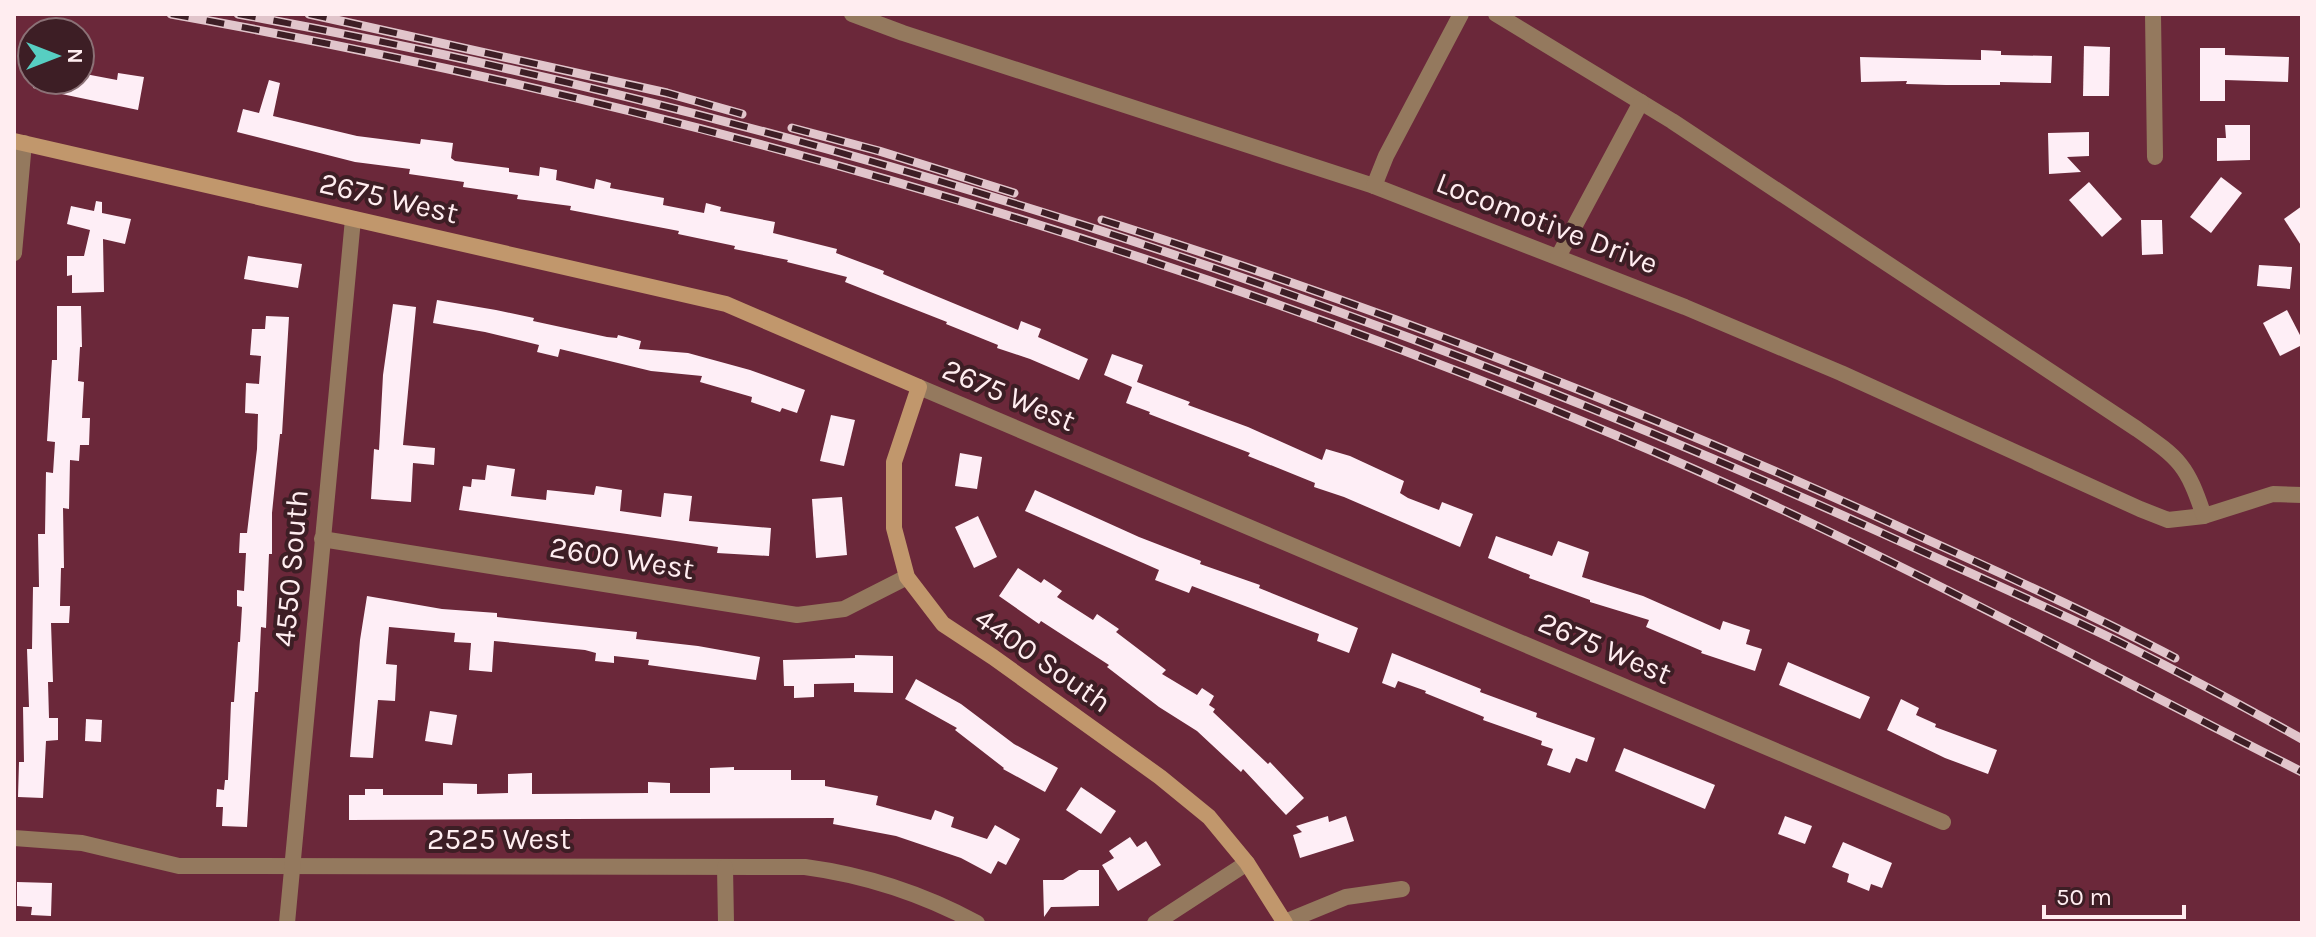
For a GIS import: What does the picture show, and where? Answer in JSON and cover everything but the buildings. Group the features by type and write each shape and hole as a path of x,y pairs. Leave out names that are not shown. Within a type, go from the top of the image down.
{"street":[{"name":"Locomotive Drive","path":"852,14 1374,186 1685,307 1841,373 2168,520 2204,516 2273,494 2302,495"},
{"path":"1374,186 1386,156 1461,14"},
{"path":"1496,14 1641,102 1856,241 2164,448 2191,477 2204,516"},
{"path":"2153,14 2155,157"},
{"path":"1558,257 1641,102"},
{"path":"14,253 19,142"},
{"name":"2675 West","path":"19,142 726,304 1943,822"},
{"name":"4550 South","path":"287,923 353,219"},
{"name":"4400 South","path":"919,387 894,462 894,528 907,577 943,624 1160,777 1209,817 1247,863 1285,923"},
{"name":"2600 West","path":"322,539 797,615 844,609 907,577"},
{"name":"2525 West","path":"14,838 82,843 179,866 805,867 850,873 953,910 977,923"},
{"path":"1155,923 1247,863"},
{"path":"725,867 726,923"},
{"path":"1285,923 1346,897 1402,889"}],"railway":[{"path":"171,14 356,49 723,135 905,185 1085,240 1264,300 1441,365 1703,473 1876,555 2302,772"},
{"path":"238,14 450,56 661,105 870,161 1078,224 1284,292 1487,367 1688,448 2031,600 2117,641 2302,739"},
{"path":"309,14 667,93 742,114"},
{"path":"792,128 1014,193"},
{"path":"1102,220 1310,289 1618,405 1819,491 2048,595 2175,658"}]}
